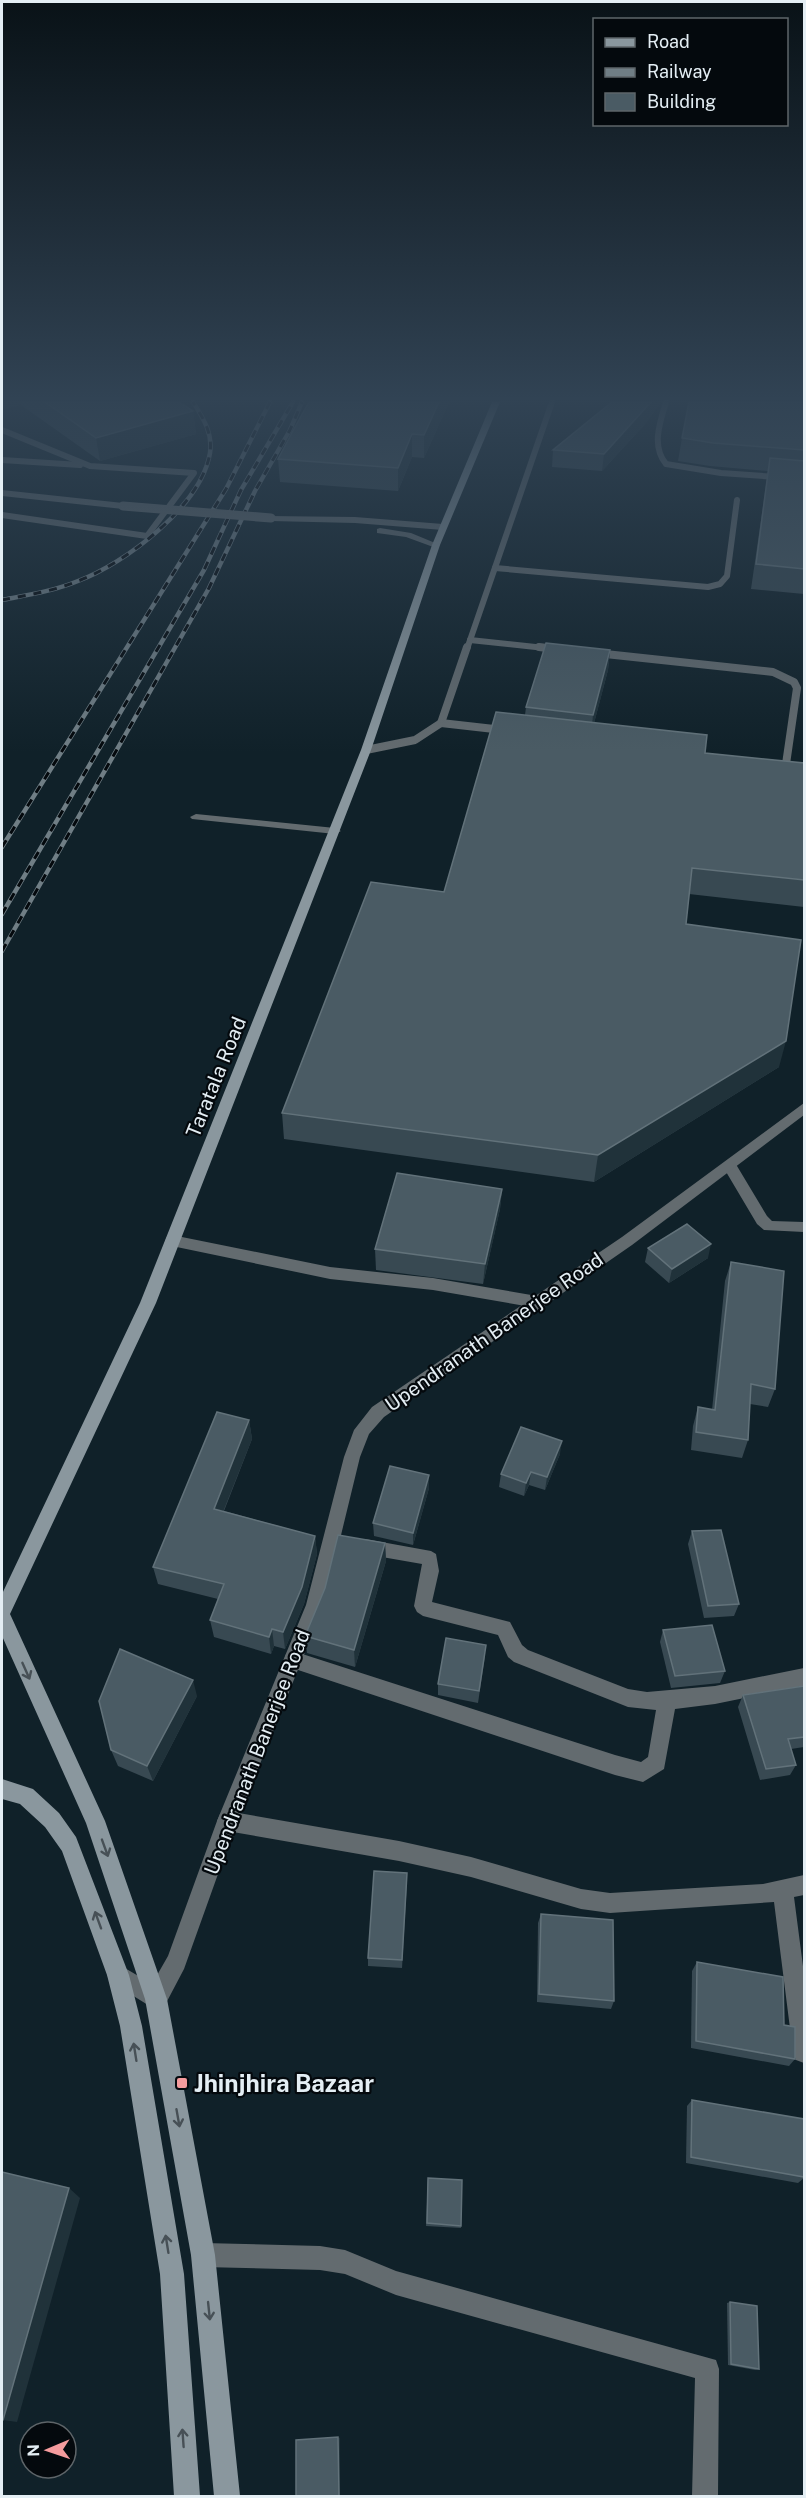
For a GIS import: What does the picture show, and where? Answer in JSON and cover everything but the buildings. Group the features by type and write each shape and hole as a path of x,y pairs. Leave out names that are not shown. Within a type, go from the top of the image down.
{"main road":[{"name":"Taratala Road","path":"2,1612 148,1303 366,750 435,545 447,519"},
{"path":"2,1617 95,1821 156,1999 203,2255 227,2496"},
{"path":"2,1789 27,1796 52,1820 69,1844 118,1975 131,2026 172,2274 187,2496"}],"street":[{"path":"282,519 354,520 443,527"},
{"path":"328,521 408,535 435,545"},
{"path":"196,817 334,831"},
{"name":"Upendranath Banerjee Road","path":"156,1999 177,1962 227,1821 315,1605 352,1457 362,1430 378,1412 394,1400 627,1241 804,1108"},
{"path":"729,1165 762,1220 770,1226 804,1227"},
{"path":"172,1241 330,1272 433,1284 537,1302"},
{"path":"332,1542 425,1557 430,1560 432,1566 422,1597 423,1606 429,1610 504,1628 515,1651 521,1656 617,1694 644,1702 746,1690 804,1677"},
{"path":"293,1660 615,1765 643,1772 657,1762 667,1701"},
{"path":"227,1821 399,1851 471,1867 581,1899 610,1903 763,1894 804,1886"},
{"path":"783,1889 804,2052"},
{"path":"118,1975 156,1999"},
{"path":"203,2255 320,2258 345,2262 396,2283 707,2369 705,2496"}],"lane":[{"path":"27,519 147,536 160,519"},
{"path":"366,750 409,743 426,737 441,723 512,519"},
{"path":"495,568 708,587 720,584 727,576 735,519"},
{"path":"470,640 562,650"},
{"path":"585,652 756,670 784,676 794,682 797,688 786,764"},
{"path":"441,723 513,732"},
{"path":"774,762 795,766"}],"railway":[{"path":"2,600 60,587 97,573 138,547 170,519"},
{"path":"2,847 207,519"},
{"path":"2,914 204,570 228,519"},
{"path":"2,951 209,588 242,519"}],"place":[{"name":"Jhinjhira Bazaar","path":"182,2083"}]}
